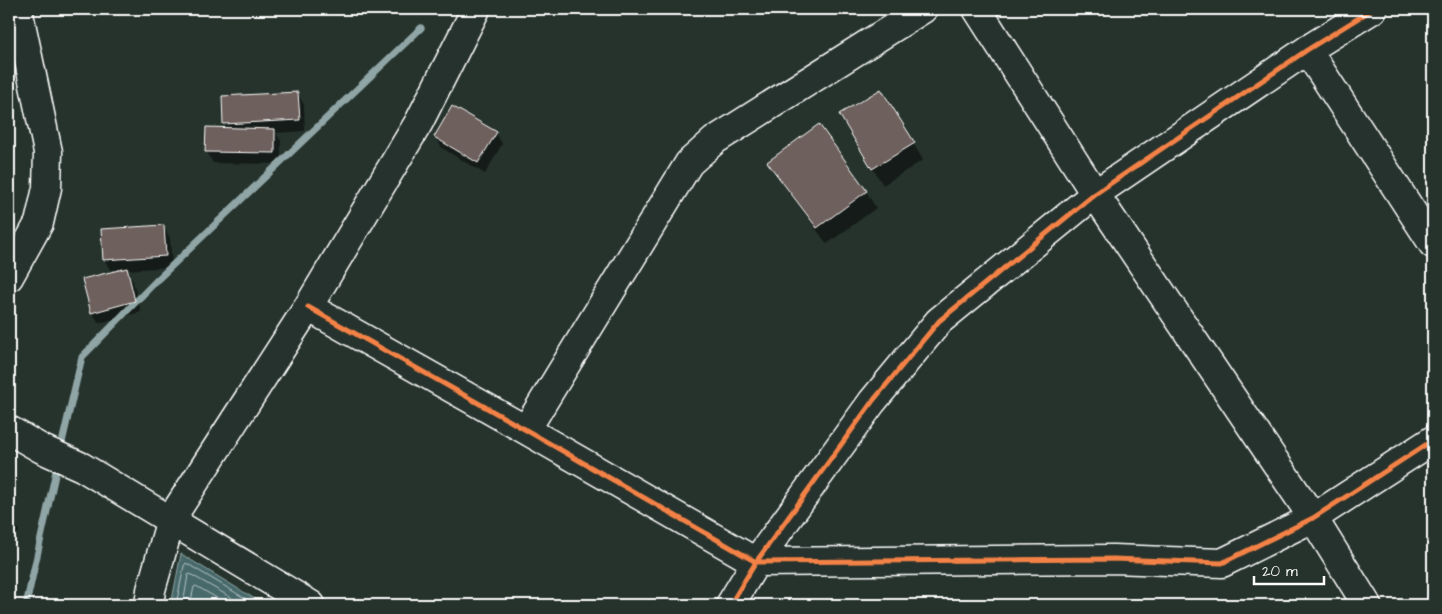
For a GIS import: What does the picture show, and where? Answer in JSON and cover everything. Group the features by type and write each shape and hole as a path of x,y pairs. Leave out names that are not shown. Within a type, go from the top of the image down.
{"street":[{"path":"9,277 39,223 47,188 48,152 18,9"},
{"path":"149,605 151,590 170,519 308,307 419,122 476,9"},
{"path":"526,430 689,163 715,140 923,9"},
{"path":"977,9 1095,194 1312,518 1367,605"},
{"path":"730,605 756,562 872,402 938,321 1095,194 1308,50 1373,9"},
{"path":"1308,50 1433,244"},
{"path":"308,307 756,562 1113,559 1222,563 1312,518 1433,440"},
{"path":"9,430 42,449 82,467 311,605"}],"water":[{"path":"181,554 265,605 171,605"}],"building":[{"path":"881,89 915,143 872,169 839,114"},
{"path":"298,92 300,120 223,124 222,96"},
{"path":"452,106 497,132 478,163 434,137"},
{"path":"819,124 867,191 817,228 767,162"},
{"path":"206,127 275,129 275,153 205,152"},
{"path":"164,225 166,256 103,260 101,229"},
{"path":"127,268 135,301 91,313 82,279"}],"waterway":[{"path":"60,451 82,357 157,280 421,28"},
{"path":"26,605 58,462"}],"cycle path":[{"path":"730,605 756,562 872,402 939,321 1095,194 1307,50 1373,9"},
{"path":"308,307 756,562 1113,559 1222,563 1313,518 1433,440"}]}
